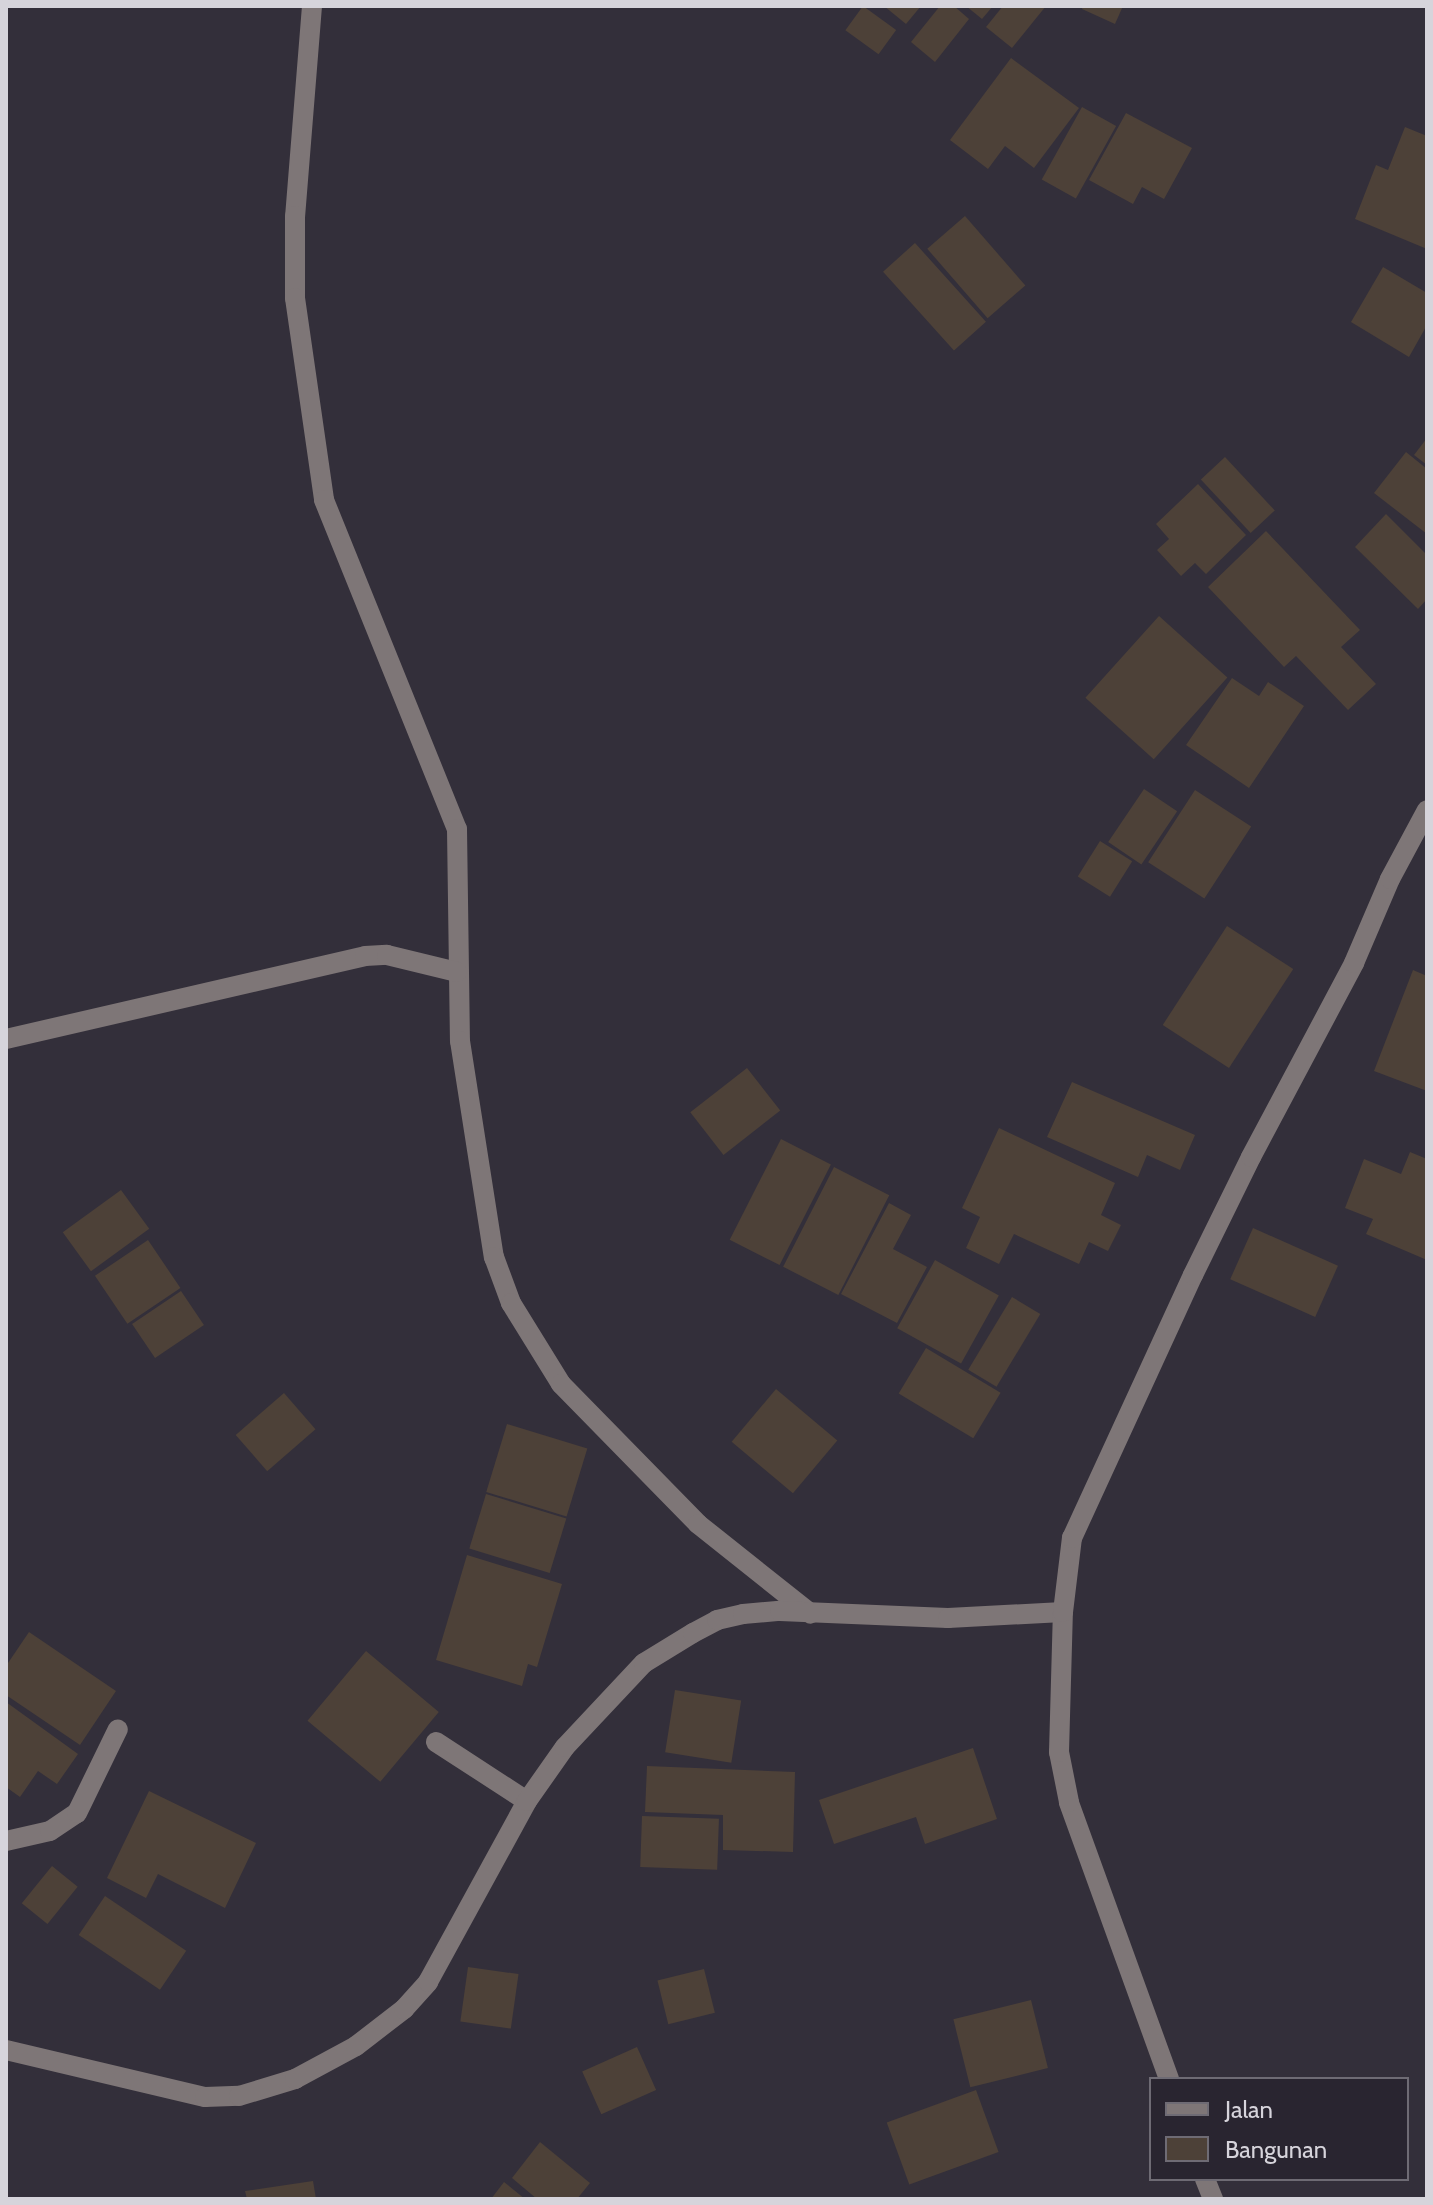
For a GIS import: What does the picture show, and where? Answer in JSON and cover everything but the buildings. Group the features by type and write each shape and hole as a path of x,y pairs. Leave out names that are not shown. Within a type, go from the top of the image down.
{"street":[{"path":"312,6 295,216 295,298 324,500 457,829 460,1041 494,1257 511,1303 561,1384 698,1524 811,1614"},
{"path":"1168,2077 1069,1802 1057,1722 1063,1612 1072,1538 1206,1248 1354,963 1390,879 1427,810"},
{"path":"6,1039 365,956 387,955 457,972"},
{"path":"6,2050 205,2097 239,2096 295,2079 383,2027 428,1982 527,1801 565,1747 644,1663 717,1620 780,1611 948,1618 1063,1612"},
{"path":"6,1841 50,1831 77,1813 118,1729"},
{"path":"436,1742 527,1801"}]}
